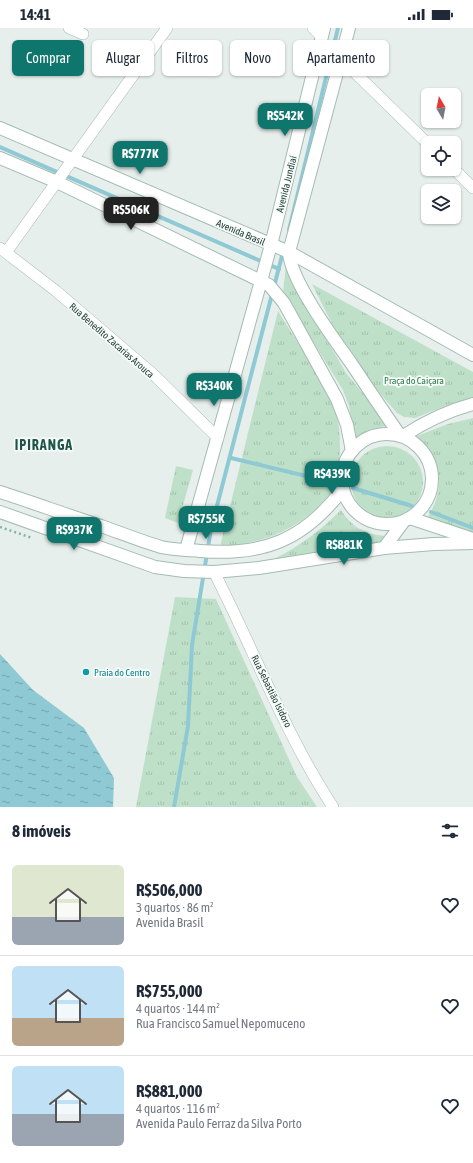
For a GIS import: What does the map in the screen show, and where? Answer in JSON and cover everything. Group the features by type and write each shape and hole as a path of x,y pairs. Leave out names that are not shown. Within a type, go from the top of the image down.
{"main road":[{"name":"Avenida Jundiaí","path":"346,40 349,28"},
{"name":"Avenida Jundiaí","path":"278,249 323,32"},
{"name":"Avenida Jundiaí","path":"191,551 218,438 262,274 278,249 335,76"},
{"name":"Avenida Brasil","path":"0,128 64,171 262,274 284,303 337,399 347,425 352,451"},
{"name":"Avenida Brasil","path":"0,158 64,171 278,249 473,355"},
{"path":"278,249 294,271 315,311 401,435"},
{"path":"401,435 426,421 451,410 473,404"},
{"path":"387,433 401,435 412,440 424,452 431,466 433,481 430,495 422,508 407,519 397,523 383,524 369,520 357,513 348,502 343,489 343,469 352,451 362,442 375,436 387,433"},
{"path":"0,492 162,547 191,551 240,552 265,547 288,538 309,525 328,508 343,489"},
{"path":"0,512 155,567 184,571 211,572 259,568 384,548 473,543"},
{"path":"407,519 473,539"},
{"path":"384,548 407,519"}],"street":[{"path":"69,28 83,34"},
{"path":"3,250 64,171 167,28"},
{"path":"313,28 323,32"},
{"path":"358,76 421,137"},
{"path":"461,176 473,188"},
{"name":"Rua Benedito Zacarias Arouca","path":"3,250 56,291 154,376 218,438"},
{"name":"Rua Sebastião Isidoro","path":"211,572 319,786 333,807"}],"green space":[{"name":"Praça do Caiçara","path":"286,264 293,281 346,373 389,425 367,431 354,440 349,406 343,390 283,293"},
{"name":"Praça do Caiçara","path":"312,284 473,372 473,398 450,404 415,418 404,417 397,413 364,375 336,332"},
{"path":"278,311 317,373 337,416 339,426 340,456 336,477 329,495 300,522 268,538 245,544 220,547"},
{"path":"473,418 473,534 427,518 437,497 439,486 438,475 432,455 417,436 448,424"},
{"path":"380,446 394,446 401,448 413,456 421,468 423,482 421,496 413,508 401,516 394,518 380,518 373,516 361,508 353,496 351,489 351,475 353,468 361,456 373,448"},
{"path":"176,466 193,470 178,523 165,518"},
{"path":"341,510 354,525 366,532 386,536 384,540 378,543 274,559 309,538"},
{"path":"175,597 216,599 297,777 317,807 136,807"}],"water":[{"path":"0,654 33,690 84,728 114,778 113,807 0,807"}],"waterway":[{"path":"289,230 338,28"},
{"path":"0,147 279,269"},
{"path":"174,807 188,726 192,645 211,529 283,252"},
{"path":"231,458 331,482"},
{"path":"353,488 412,506"},
{"path":"431,512 473,528"}],"place":[{"name":"Praia do Centro","path":"86,672"}],"district":[{"name":"IPIRANGA","path":"44,445"}]}
